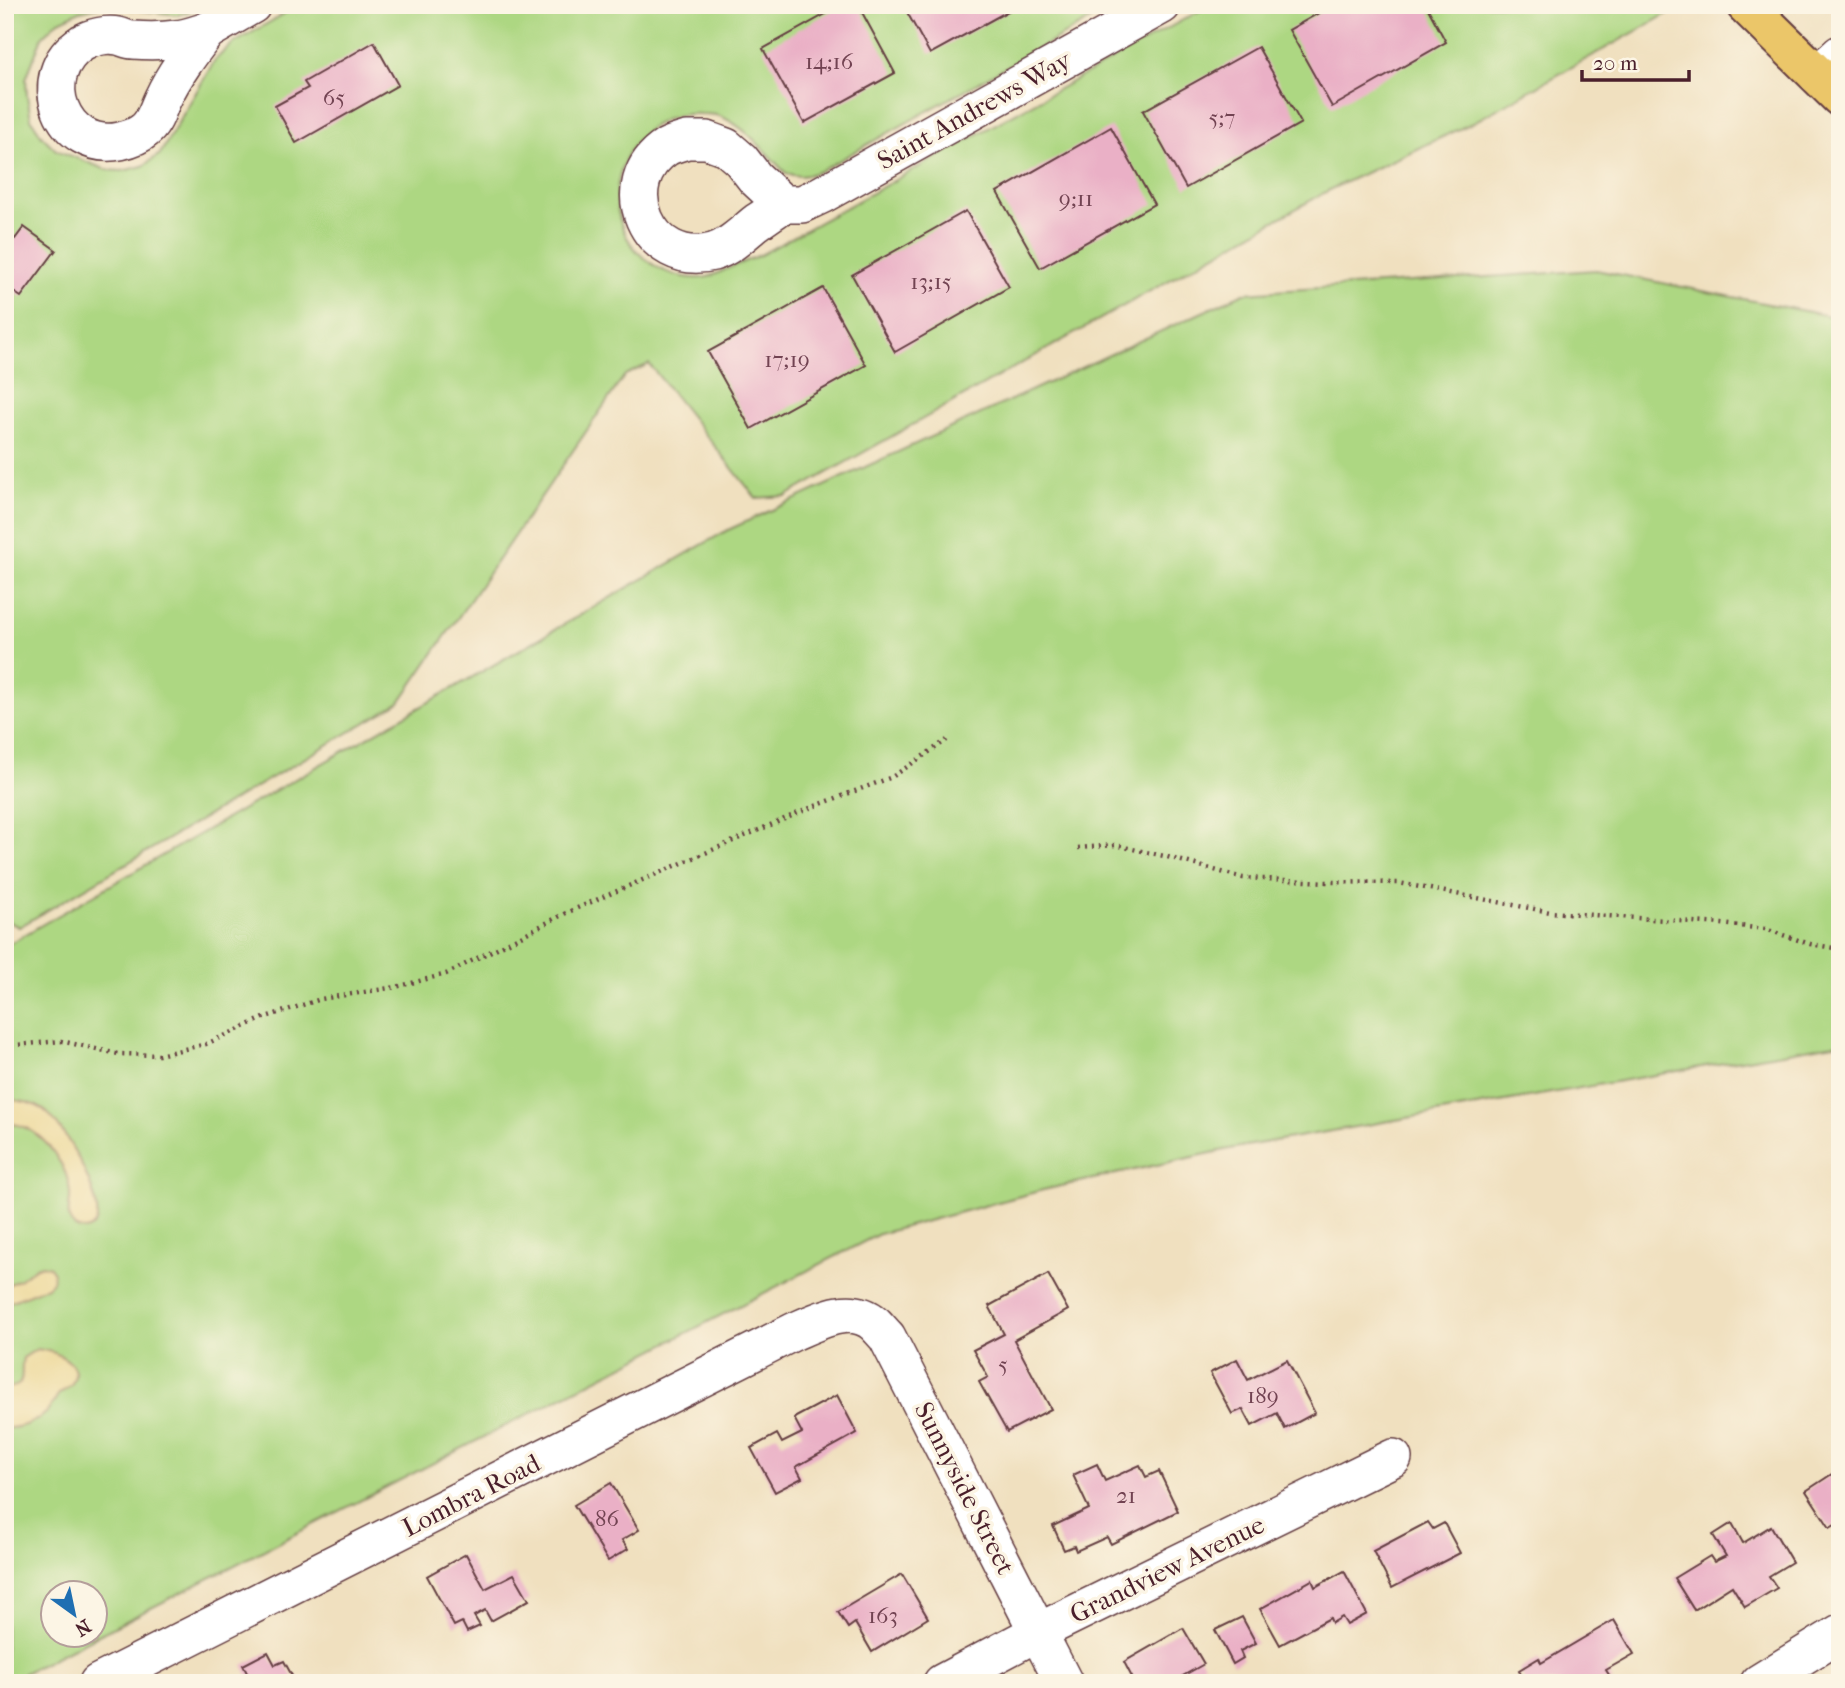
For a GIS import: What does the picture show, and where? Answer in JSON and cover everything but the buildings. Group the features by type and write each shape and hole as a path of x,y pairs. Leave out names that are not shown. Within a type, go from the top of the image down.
{"main road":[{"path":"1746,5 1832,75"}],"street":[{"path":"207,31 252,5"},
{"name":"Saint Andrews Way","path":"783,204 802,204 821,195 1162,5"},
{"name":"Sunnyside Street","path":"846,1314 861,1316 874,1323 887,1337 1064,1683"},
{"name":"Lombra Road","path":"99,1683 793,1332 826,1318 846,1314"},
{"name":"Grandview Avenue","path":"942,1683 1038,1632 1393,1458"},
{"path":"1759,1683 1840,1633"}],"path":[{"path":"5,1046 61,1041 118,1054 159,1055 206,1044 266,1017 321,999 396,988 446,974 568,912 810,808 892,777 947,740"},
{"path":"1077,848 1115,845 1243,877 1399,883 1550,912 1765,929 1810,944 1840,948"}],"green space":[{"path":"5,5 200,5 178,15 104,6 80,11 57,22 42,37 26,79 31,119 42,136 56,150 107,170 122,171 143,166 160,154 215,60 231,45 299,5 1117,5 811,174 799,176 786,173 749,135 717,115 673,117 649,129 632,148 621,172 617,198 621,224 634,248 657,267 675,275 702,278 762,254 1210,5 1683,5 1470,124 1333,188 786,496 756,498 649,364 625,375 400,702 19,927 5,920"},
{"path":"1596,270 1840,318 1840,1043 1234,1148 1043,1190 879,1234 108,1630 108,1580 38,1580 38,1650 69,1650 5,1683 5,946 728,530 1244,293"}],"sand":[{"path":"8,1100 27,1102 44,1110 71,1144 87,1177 97,1208 97,1219 92,1227 79,1229 69,1219 69,1183 47,1144 30,1130 5,1123 5,1103"},
{"path":"42,1265 50,1267 54,1273 52,1282 47,1287 5,1304 5,1286"},
{"path":"37,1349 66,1359 74,1370 75,1377 71,1385 58,1395 42,1416 21,1426 5,1428 5,1387 12,1387 20,1382 23,1358"}]}
